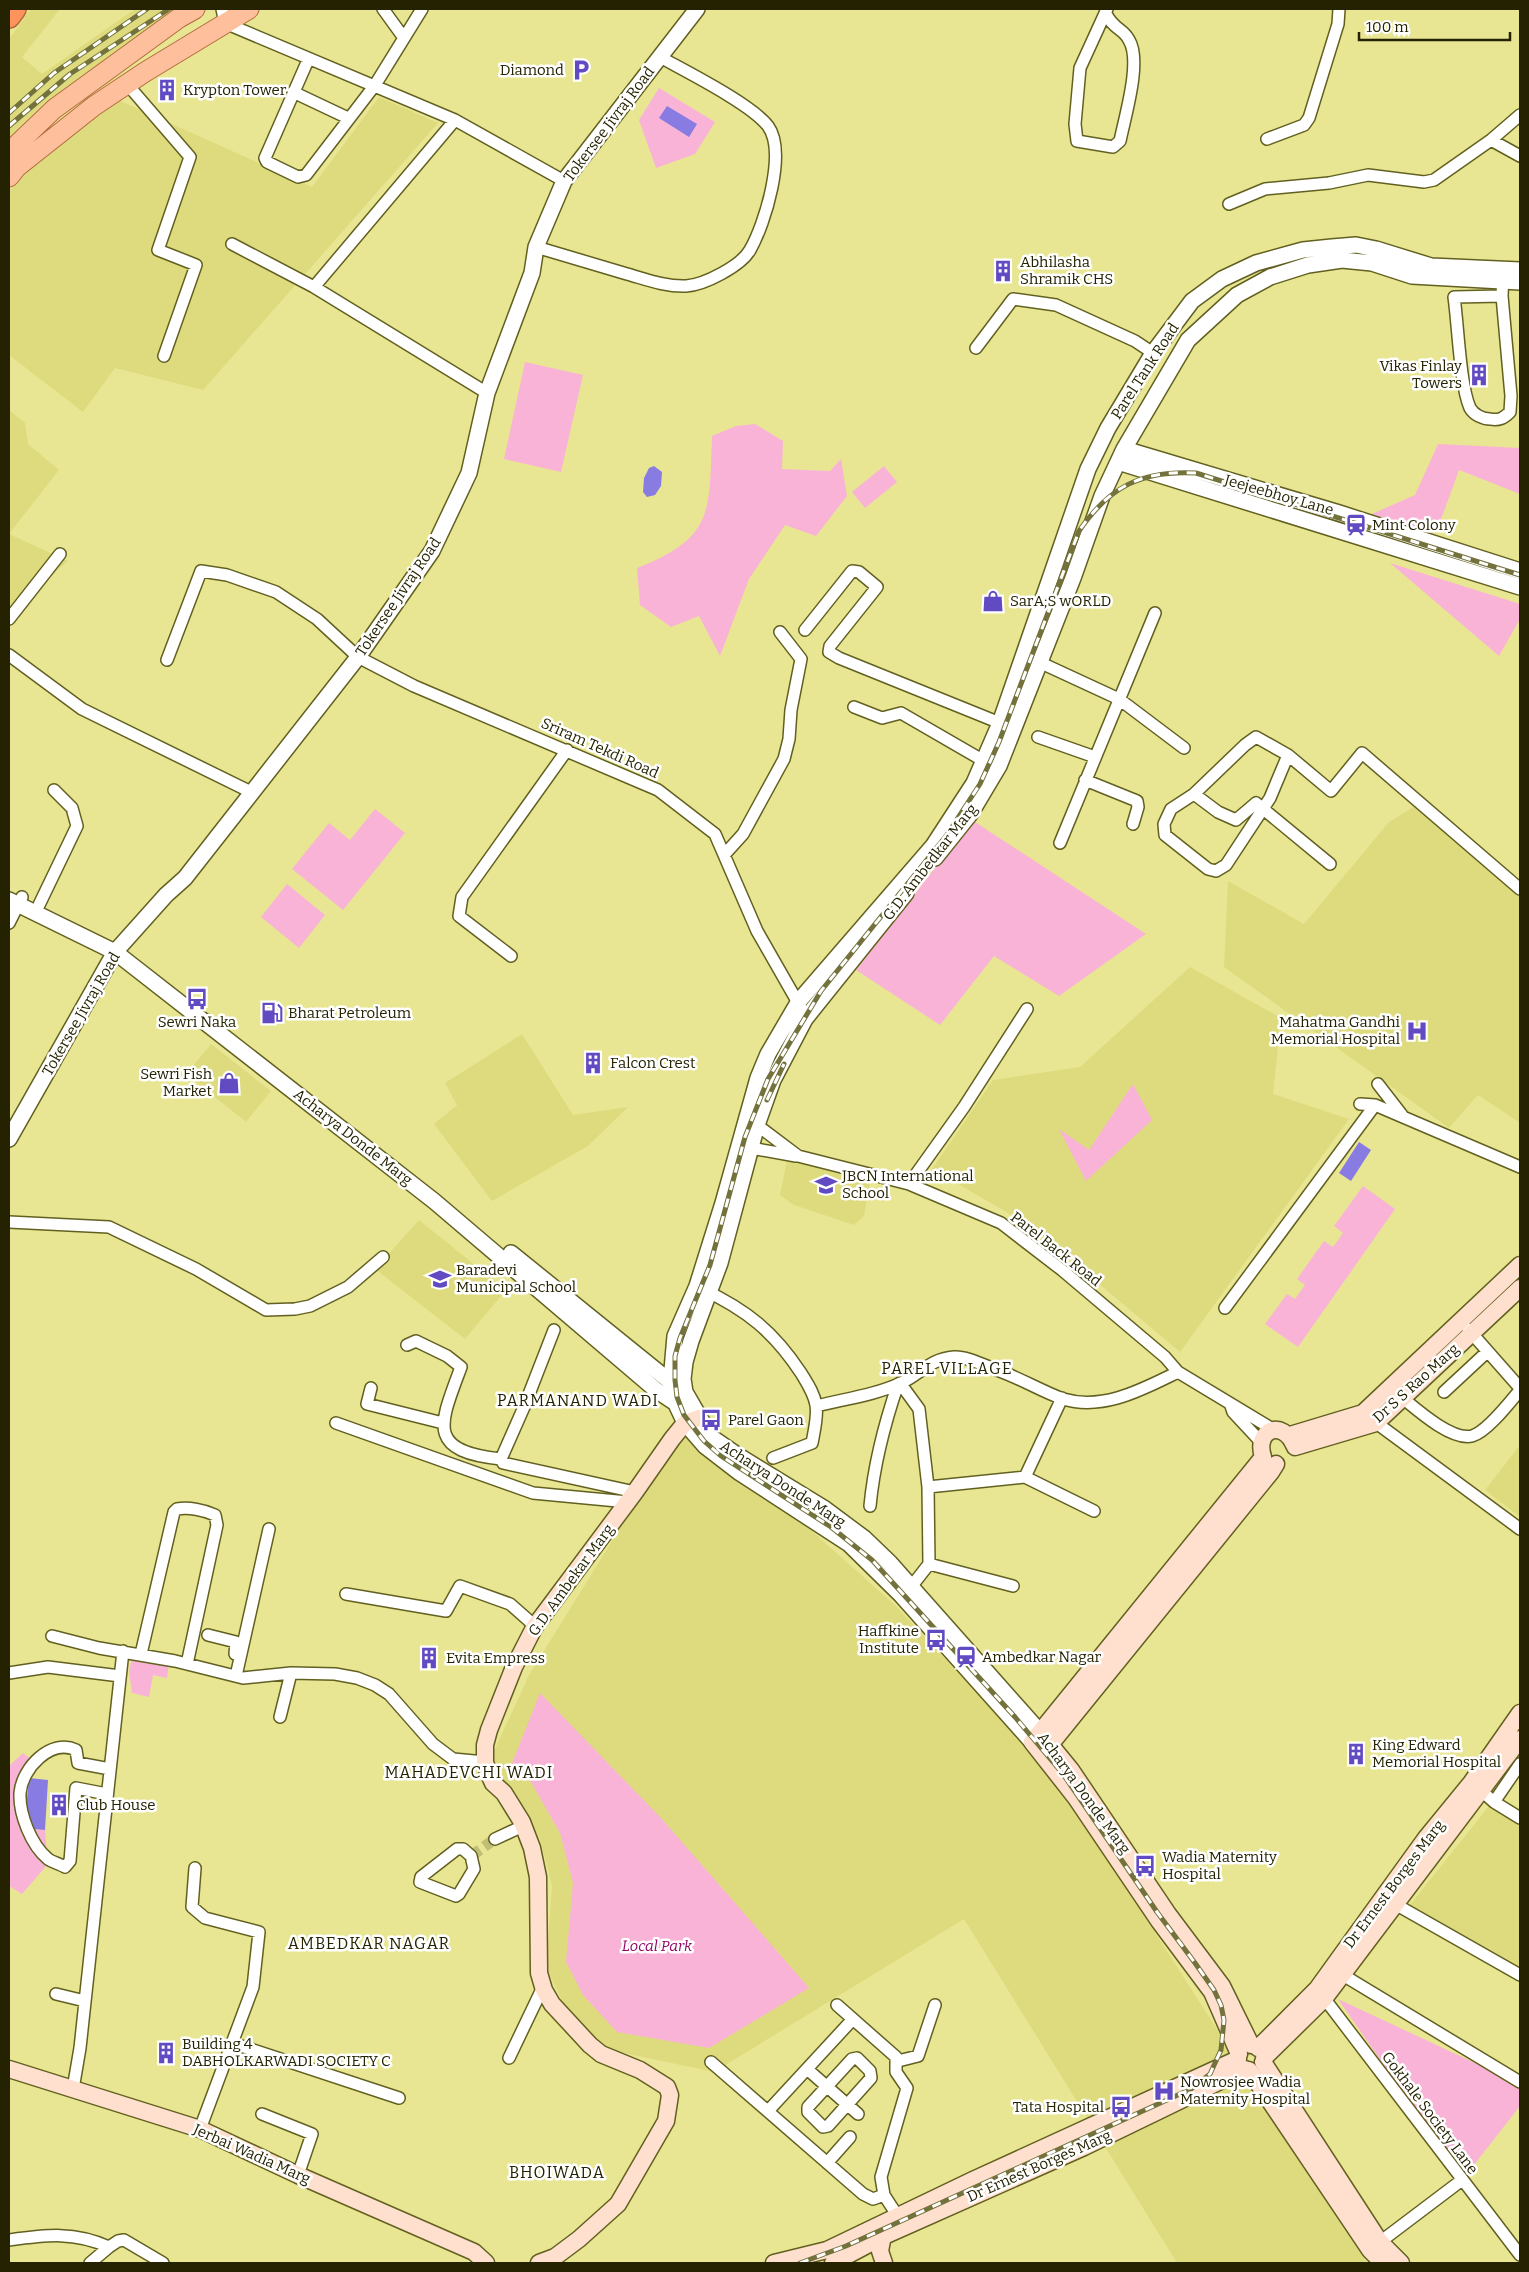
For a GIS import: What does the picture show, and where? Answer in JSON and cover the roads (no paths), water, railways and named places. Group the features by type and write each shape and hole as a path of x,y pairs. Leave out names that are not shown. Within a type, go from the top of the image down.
{"highway":[{"path":"9,17 15,9"}],"main road":[{"path":"9,152 54,109 179,18 195,9"},
{"path":"9,177 17,167 67,128 224,16 249,9"},
{"path":"54,109 67,128"},
{"path":"1041,1743 1271,1472 1263,1436 1286,1438 1370,1418 1390,1388 1466,1327 1520,1265"},
{"name":"Dr S S Rao Marg","path":"1370,1418 1403,1398 1466,1327 1520,1288"},
{"name":"G.D. Ambekar Marg","path":"485,1762 489,1730 514,1667 535,1626 632,1497 657,1458 693,1417"},
{"path":"1266,1454 1290,1456 1286,1438"},
{"name":"Dr Ernest Borges Marg","path":"1483,1792 1520,1713"},
{"name":"Dr Ernest Borges Marg","path":"831,2259 863,2248 889,2224 1049,2154 1251,2058 1320,1994 1432,1842 1483,1792 1520,1739"},
{"name":"Acharya Donde Marg","path":"1041,1743 1076,1798 1217,1989 1251,2058 1375,2246 1383,2263"},
{"path":"485,1762 493,1783 504,1793 524,1826 532,1848 538,1878 539,1973 543,1987 552,2004 590,2045 602,2054 640,2070 667,2087 670,2094 666,2121 618,2204 555,2258 539,2263"},
{"name":"Dr Ernest Borges Marg","path":"1373,1923 1395,1904 1432,1842"},
{"name":"Jerbai Wadia Marg","path":"9,2069 200,2129 298,2176 474,2252 486,2263"},
{"name":"Dr Ernest Borges Marg","path":"889,2224 1049,2154"},
{"path":"884,2263 880,2251 889,2224"},
{"name":"Acharya Donde Marg","path":"1375,2246 1401,2263"},
{"path":"774,2263 831,2259"}],"street":[{"path":"383,9 404,38"},
{"path":"308,60 265,158 267,162 298,177 306,175 375,85 422,9"},
{"name":"Tokersee Jivraj Road","path":"9,1139 118,949 166,895 185,878 250,792 358,657 432,551 469,474 487,392 532,273 536,247 564,181 697,9"},
{"path":"1267,139 1304,125 1309,118 1338,24 1339,9"},
{"path":"1107,12 1112,26 1129,38 1133,47 1134,64 1120,141 1113,147 1078,141 1075,124 1080,68 1096,31 1107,12"},
{"path":"224,16 308,60 375,85 455,120 564,181"},
{"path":"536,247 662,284 686,286 706,282 720,274 749,251 772,185 776,146 769,127 755,112 660,56"},
{"path":"127,84 190,157 158,250 196,265 164,356"},
{"path":"293,92 348,118"},
{"path":"1229,204 1264,189 1329,183 1368,175 1428,182 1491,140 1520,115"},
{"path":"314,286 455,120"},
{"path":"1491,140 1520,156"},
{"path":"232,244 314,286 487,392"},
{"name":"Parel Tank Road","path":"1000,723 1052,568 1088,469 1108,428 1153,353 1192,301 1222,279 1256,262 1302,250 1356,245 1376,249 1430,272 1502,282 1520,270"},
{"name":"G.D. Ambedkar Marg","path":"745,1147 757,1125 773,1080 805,1019 950,831 971,813 998,766 1073,578 1102,496 1121,456 1188,340 1237,295 1270,277 1308,265 1342,260 1372,262 1412,276 1430,272"},
{"path":"1502,282 1511,396 1510,412 1503,418 1491,420 1479,417 1471,410 1465,388 1454,297 1502,282 1520,282"},
{"path":"976,348 1012,299 1056,305 1135,341 1153,353"},
{"name":"Jeejeebhoy Lane","path":"1121,456 1258,498 1460,552 1520,571"},
{"path":"1258,498 1455,567 1520,587"},
{"path":"1455,567 1460,552"},
{"path":"9,619 60,554"},
{"name":"Sriram Tekdi Road","path":"167,660 201,571 227,575 276,592 317,619 358,657 414,686 658,790 715,834 757,931 799,1001 805,1019"},
{"path":"773,1458 812,1443 816,1406 811,1389 784,1348 744,1311 703,1289 730,1204 745,1147 758,1078 768,1054 799,1001 933,846 950,831 1000,723 839,658 829,652 830,646 877,588 859,572 852,571 806,630"},
{"path":"1060,843 1155,613"},
{"path":"724,855 743,834 784,759 790,739 791,710 800,659 780,632"},
{"path":"9,655 82,709 250,792"},
{"path":"1039,662 1119,698 1184,748"},
{"path":"854,707 882,718 901,713 984,761"},
{"path":"1038,736 1095,757"},
{"path":"1288,755 1263,809 1226,865 1216,871 1208,869 1166,835 1164,824 1171,809 1194,794 1245,745 1256,738 1288,755 1331,791 1362,753 1418,799 1520,889"},
{"path":"511,956 459,916 458,909 462,897 567,750"},
{"path":"1085,780 1137,801 1138,807 1133,824"},
{"path":"39,905 77,826 72,808 54,790"},
{"path":"1194,794 1218,812 1236,820 1256,803 1330,864"},
{"path":"9,923 14,898"},
{"name":"Acharya Donde Marg","path":"14,898 39,905 118,949 434,1201 615,1356 693,1417 711,1436 849,1544 926,1614 1041,1743"},
{"name":"Acharya Donde Marg","path":"14,898 118,949"},
{"path":"909,1184 964,1107 1027,1009"},
{"name":"Acharya Donde Marg","path":"219,1028 435,1190 679,1389 693,1417"},
{"path":"1378,1084 1403,1116"},
{"path":"1360,1104 1375,1105 1403,1116 1520,1167"},
{"path":"1225,1308 1375,1105"},
{"name":"Parel Back Road","path":"757,1125 798,1156 909,1184 1001,1223 1070,1277 1165,1357 1178,1372 1286,1438"},
{"path":"745,1147 798,1156"},
{"path":"9,1222 109,1227 196,1269 266,1310 295,1309 310,1306 348,1287 383,1257"},
{"name":"Acharya Donde Marg","path":"676,1404 703,1289"},
{"path":"1390,1388 1425,1416 1458,1436 1473,1436 1488,1425 1520,1389 1466,1327"},
{"path":"501,1458 524,1407 554,1330"},
{"path":"407,1345 416,1341 447,1356 460,1367 443,1424 445,1435 458,1449 472,1454 501,1458 507,1465 632,1497"},
{"path":"1444,1392 1487,1352"},
{"path":"816,1406 899,1384 914,1376 923,1367 938,1360 956,1357 1004,1372 1062,1398 1096,1404 1141,1390 1178,1372"},
{"path":"899,1384 919,1409 928,1488 929,1564 911,1587"},
{"path":"870,1506 873,1470 880,1437 899,1384"},
{"path":"372,1388 367,1404 443,1424"},
{"path":"1025,1477 1062,1398"},
{"name":"Parel Back Road","path":"1231,1406 1232,1412 1266,1454"},
{"path":"1370,1418 1520,1528"},
{"path":"336,1422 533,1493 632,1497"},
{"path":"928,1488 1025,1477 1094,1511"},
{"name":"Acharya Donde Marg","path":"770,1484 825,1509 864,1538 911,1587 926,1614"},
{"path":"141,1654 174,1512 177,1509 184,1508 207,1511 215,1515 217,1525 187,1664"},
{"path":"235,1675 239,1647 269,1529"},
{"path":"929,1564 1013,1586"},
{"path":"346,1594 446,1611 460,1586 510,1604 535,1626"},
{"path":"208,1634 235,1640 239,1647"},
{"path":"52,1636 99,1648 218,1669"},
{"path":"73,2089 85,2001 122,1651"},
{"path":"205,1664 235,1675 335,1674 375,1684 389,1694 433,1744 453,1759 485,1762"},
{"path":"9,1673 48,1667 120,1676"},
{"path":"280,1717 291,1674"},
{"path":"107,1794 76,1788 70,1861 65,1867 48,1858 27,1832 20,1792 28,1771 39,1757 60,1746 68,1746 76,1750 78,1763 110,1769"},
{"path":"1520,1764 1483,1792 1520,1818"},
{"path":"495,1839 524,1826"},
{"path":"463,1849 471,1856 473,1872 456,1896 420,1882 421,1877 453,1851 463,1849"},
{"path":"195,1868 192,1908 205,1918 259,1932 253,1987 200,2129"},
{"path":"1395,1904 1520,1975"},
{"path":"1337,1972 1520,2082"},
{"path":"509,2058 543,1987"},
{"path":"56,1994 85,2001"},
{"name":"Gokhale Society Lane","path":"1320,1994 1520,2255"},
{"path":"898,2062 918,2056 935,2004"},
{"path":"836,2005 898,2062"},
{"path":"768,2111 853,2020"},
{"path":"232,2043 399,2098"},
{"path":"857,2058 870,2071 871,2078 847,2104 828,2126 823,2127 806,2110 852,2059 857,2058"},
{"path":"711,2062 867,2198 873,2199 884,2195"},
{"path":"889,2224 882,2177 907,2094 907,2088 896,2072 898,2062"},
{"path":"807,2069 858,2114"},
{"path":"262,2114 312,2134 298,2176"},
{"path":"827,2163 850,2137"},
{"path":"1375,2246 1462,2180"},
{"path":"9,2240 53,2234 90,2238 109,2247"},
{"path":"90,2263 109,2247 118,2241 124,2240 163,2263"}],"tunnel":[{"path":"471,1856 495,1839"}],"railway":[{"path":"9,113 54,73 147,9"},
{"path":"9,126 70,74 169,9"},
{"path":"800,2263 846,2246 1191,2089 1210,2074 1221,2050 1224,2020 1221,2005 1214,1990 1157,1912 1063,1774 1015,1717 872,1560 831,1527 721,1456 704,1441 684,1415 677,1397 675,1356 680,1338 710,1265 745,1137 768,1079 821,991 946,836 980,784 999,742 1079,531 1102,503 1128,484 1143,478 1159,475 1196,473 1520,575"},
{"path":"767,1100 784,1064"}],"place":[{"name":"Diamond","path":"581,70"},
{"name":"Krypton Tower","path":"167,90"},
{"name":"Abhilasha Shramik CHS","path":"1003,271"},
{"name":"Vikas Finlay Towers","path":"1479,375"},
{"name":"Mint Colony","path":"1356,525"},
{"name":"SarA;S wORLD","path":"993,601"},
{"name":"Sewri Naka","path":"197,999"},
{"name":"Bharat Petroleum","path":"272,1013"},
{"name":"Mahatma Gandhi Memorial Hospital","path":"1417,1031"},
{"name":"Falcon Crest","path":"593,1063"},
{"name":"Sewri Fish Market","path":"229,1083"},
{"name":"JBCN International School","path":"826,1185"},
{"name":"Baradevi Municipal School","path":"440,1279"},
{"name":"Parel Gaon","path":"711,1420"},
{"name":"Haffkine Institute","path":"936,1640"},
{"name":"Ambedkar Nagar","path":"966,1657"},
{"name":"Evita Empress","path":"429,1658"},
{"name":"King Edward Memorial Hospital","path":"1356,1754"},
{"name":"Club House","path":"59,1805"},
{"name":"Wadia Maternity Hospital","path":"1145,1866"},
{"name":"Building 4 DABHOLKARWADI SOCIETY C","path":"166,2053"},
{"name":"Nowrosjee Wadia Maternity Hospital","path":"1164,2091"},
{"name":"Tata Hospital","path":"1121,2107"}],"district":[{"name":"PAREL VILLAGE","path":"947,1368"},
{"name":"PARMANAND WADI","path":"578,1400"},
{"name":"MAHADEVCHI WADI","path":"469,1772"},
{"name":"AMBEDKAR NAGAR","path":"369,1943"},
{"name":"BHOIWADA","path":"557,2172"}],"park label":[{"name":"Local Park","path":"657,1946"}]}
